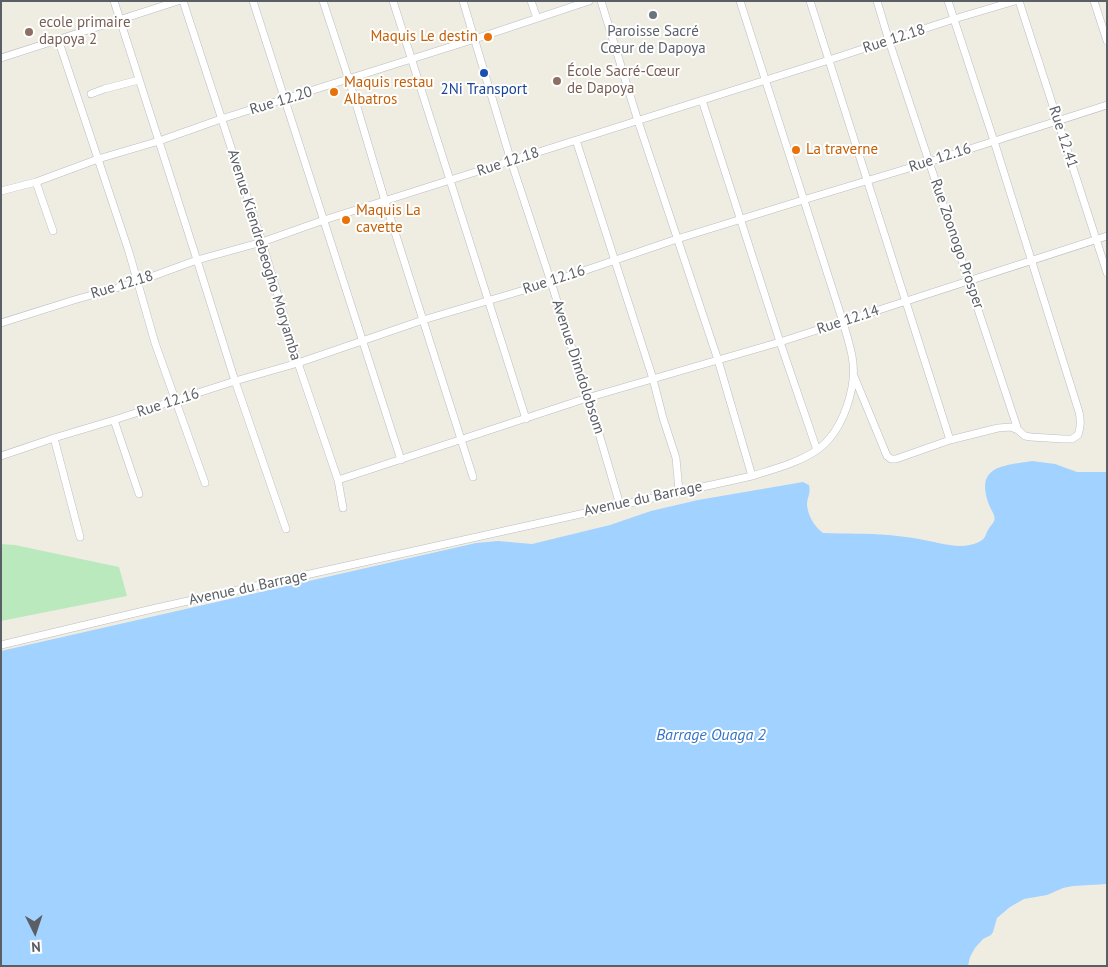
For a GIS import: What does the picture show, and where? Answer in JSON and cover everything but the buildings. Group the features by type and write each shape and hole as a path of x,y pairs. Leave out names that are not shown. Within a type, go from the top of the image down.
{"street":[{"path":"114,1 235,381 286,529"},
{"path":"1,58 178,1"},
{"name":"Avenue Kiendrebeogho Moryamba","path":"183,1 262,242 298,362 338,480 343,508"},
{"path":"253,1 401,460"},
{"path":"323,1 473,477"},
{"path":"393,1 526,419"},
{"name":"Avenue Dimdolobsom","path":"463,1 511,161 588,398 620,505"},
{"path":"531,1 537,18"},
{"name":"Rue 12.20","path":"1,191 36,182 98,159 349,80 589,1"},
{"path":"601,1 638,121 718,360 752,476"},
{"name":"Avenue du Barrage","path":"1,645 152,609 752,476 785,466 817,450 824,444 842,417 850,396 854,375 852,357 843,322 740,1"},
{"path":"810,1 950,440"},
{"name":"Rue Zoonogo Prosper","path":"877,1 1018,430"},
{"path":"854,375 887,456 891,458 896,459 950,440 998,428 1011,427 1025,436 1063,439 1078,435 1081,428 1079,412 948,1"},
{"name":"Rue 12.18","path":"1,323 137,282 198,260 262,242 324,220 1015,1"},
{"name":"Rue 12.41","path":"1020,1 1107,274"},
{"path":"1094,1 1107,41"},
{"path":"58,39 128,252 155,343 206,483"},
{"path":"91,94 139,80"},
{"path":"702,100 817,450"},
{"name":"Rue 12.16","path":"1,456 298,362 423,320 551,282 677,239 1107,105"},
{"path":"576,140 653,379 676,458 679,491"},
{"path":"36,182 53,231"},
{"name":"Rue 12.14","path":"338,480 588,398 780,342 969,280 1032,262 1107,236"},
{"path":"114,420 139,494"},
{"path":"54,438 80,537"}],"green space":[{"path":"1,544 15,545 119,567 127,596 1,621"}],"water":[{"name":"Barrage Ouaga 2","path":"1032,461 1055,464 1077,472 1107,472 1107,884 1063,888 1047,895 1024,899 1010,907 997,918 991,935 983,939 975,948 968,966 1,966 1,651 476,543 498,541 532,544 610,525 651,511 698,500 803,482 809,485 810,491 807,505 810,517 823,533 880,534 957,546 972,545 984,538 994,519 986,493 985,483 988,476 1001,467"}],"place":[{"name":"Paroisse Sacré Cœur de Dapoya","path":"653,15"},
{"name":"ecole primaire dapoya 2","path":"29,32"},
{"name":"Maquis Le destin","path":"488,37"},
{"name":"2Ni Transport","path":"484,73"},
{"name":"École Sacré-Cœur de Dapoya","path":"557,81"},
{"name":"Maquis restau Albatros","path":"334,92"},
{"name":"La traverne","path":"796,150"},
{"name":"Maquis La cavette","path":"346,220"}]}
